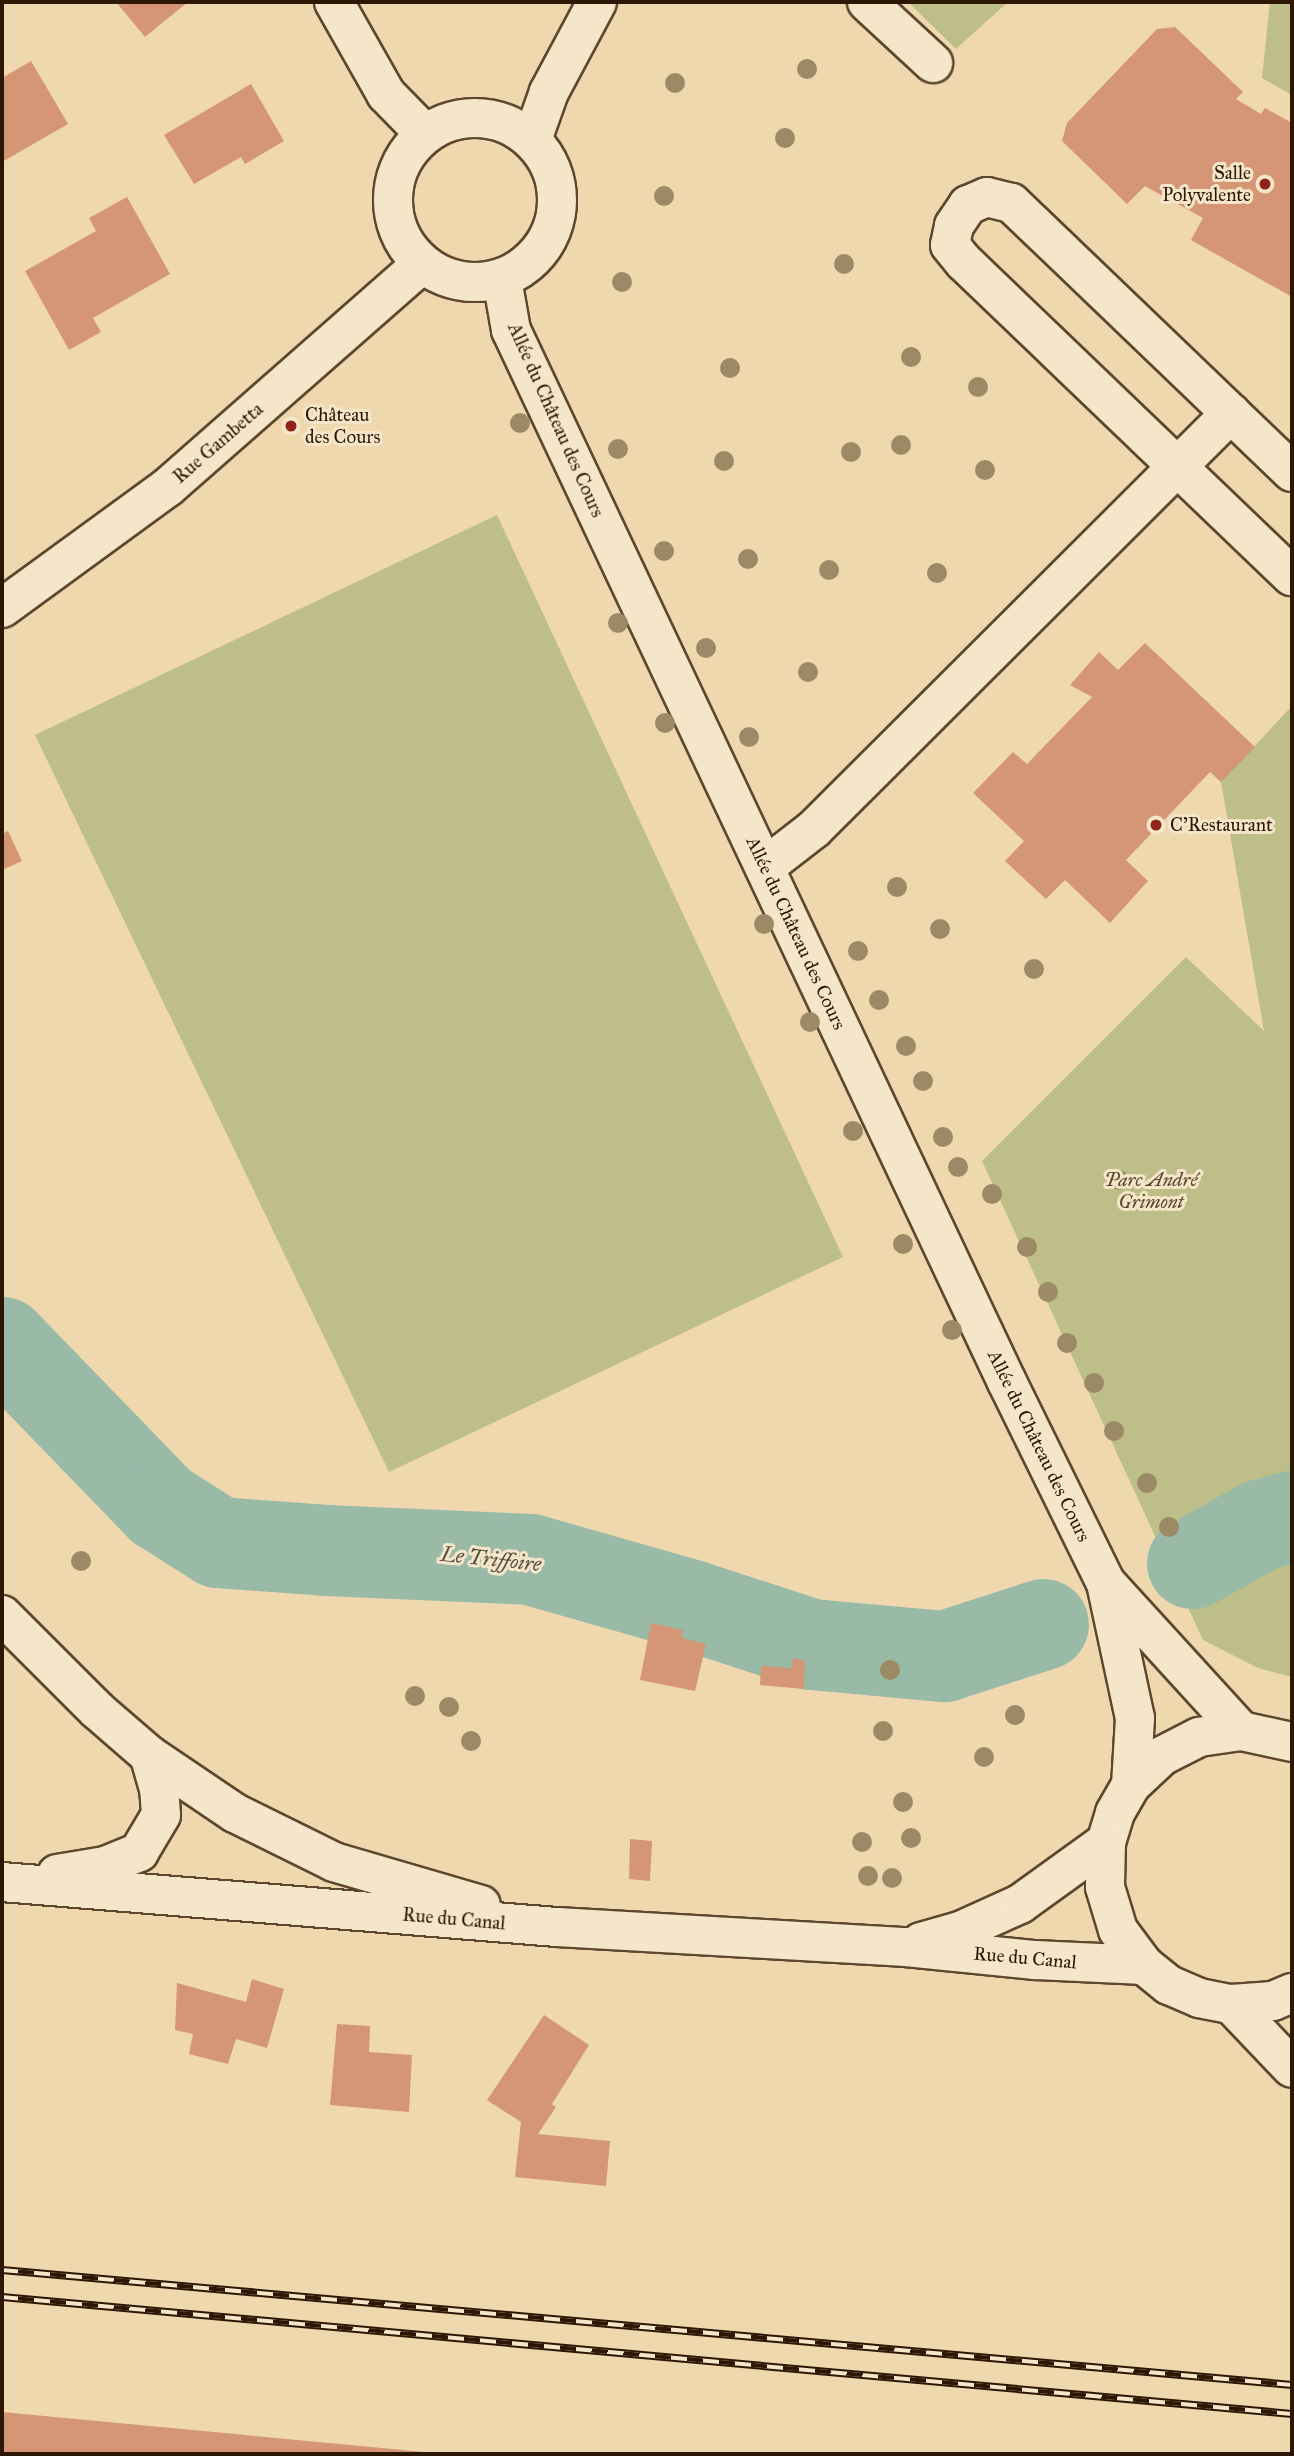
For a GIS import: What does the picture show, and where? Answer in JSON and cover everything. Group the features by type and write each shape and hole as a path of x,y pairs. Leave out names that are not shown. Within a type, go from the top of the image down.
{"street":[{"path":"334,2 386,94 425,134"},
{"path":"532,139 549,92 597,2"},
{"path":"867,2 933,63"},
{"path":"469,117 494,119 520,130 532,139 549,162 555,180 557,218 534,258 520,271 493,282 452,280 422,264 402,240 393,213 398,169 414,144 441,124 469,117"},
{"path":"1292,471 1011,203 987,197 968,205 954,226 950,245 1292,576"},
{"name":"Rue Gambetta","path":"2,608 168,487 422,264"},
{"name":"Allée du Château des Cours","path":"502,279 511,330 1007,1382 1106,1583 1135,1718 1131,1786"},
{"path":"765,867 814,829 1231,413"},
{"name":"Allée du Château des Cours","path":"1106,1583 1241,1731"},
{"path":"2,1615 97,1710 149,1755 235,1813 334,1862 557,1927"},
{"path":"1292,1742 1241,1731 1199,1737 1161,1756 1131,1786 1115,1813 1105,1842 1105,1887 1118,1930 1144,1965 1169,1985 1199,1998 1231,2004 1273,2001 1292,1993"},
{"path":"4,1882 105,1867 139,1852 161,1815 159,1789 149,1755"},
{"name":"Rue du Canal","path":"906,1947 960,1931 1020,1903 1105,1842"},
{"name":"Rue du Canal","path":"4,1882 557,1927 906,1947 1035,1960 1144,1965"},
{"path":"1231,2004 1292,2068"}],"green space":[{"path":"908,2 1008,2 956,49"},
{"path":"1270,2 1292,2 1292,95 1262,78"},
{"path":"497,515 843,1257 389,1472 35,735"},
{"name":"Parc André Grimont","path":"1292,706 1292,1677 1258,1668 1203,1640 982,1161 1186,957 1264,1031 1221,782"}],"building":[{"path":"116,2 188,2 145,37"},
{"path":"1175,27 1243,92 1236,99 1261,114 1265,108 1292,123 1292,297 1191,240 1203,218 1145,186 1127,204 1062,141 1067,123 1157,29"},
{"path":"31,61 68,124 2,162 2,78"},
{"path":"251,84 284,141 245,164 241,157 194,184 164,135"},
{"path":"127,197 170,274 93,318 101,332 69,350 25,271 96,231 89,218"},
{"path":"1145,643 1255,747 1221,782 1210,772 1126,860 1148,881 1110,923 1065,880 1046,899 1005,861 1024,841 973,793 1013,752 1027,764 1092,697 1070,685 1099,652 1118,670"},
{"path":"8,831 22,861 2,870 2,834"},
{"path":"651,1623 683,1630 682,1638 706,1644 695,1691 640,1680"},
{"path":"793,1658 805,1661 804,1689 760,1685 761,1666 792,1668"},
{"path":"630,1839 652,1841 650,1881 629,1879"},
{"path":"252,1979 284,1989 267,2048 236,2039 228,2064 189,2054 193,2034 175,2030 177,1983 246,2002"},
{"path":"544,2015 589,2045 552,2104 556,2107 538,2134 610,2141 606,2186 515,2177 521,2122 487,2100"},
{"path":"337,2024 370,2026 369,2052 412,2055 409,2112 330,2105"},
{"path":"2,2412 424,2452 424,2454 2,2454"}],"waterway":[{"name":"Le Triffoire","path":"2,1342 161,1506 218,1542 326,1550 530,1559 691,1605 811,1644 944,1656 1043,1624"},
{"name":"Le Triffoire","path":"1192,1563 1260,1525 1292,1516"}],"railway":[{"path":"2,2270 1292,2385"},
{"path":"2,2297 1292,2414"}],"place":[{"name":"Salle Polyvalente","path":"1265,184"},
{"name":"Château des Cours","path":"291,426"},
{"name":"C'Restaurant","path":"1156,825"}]}
